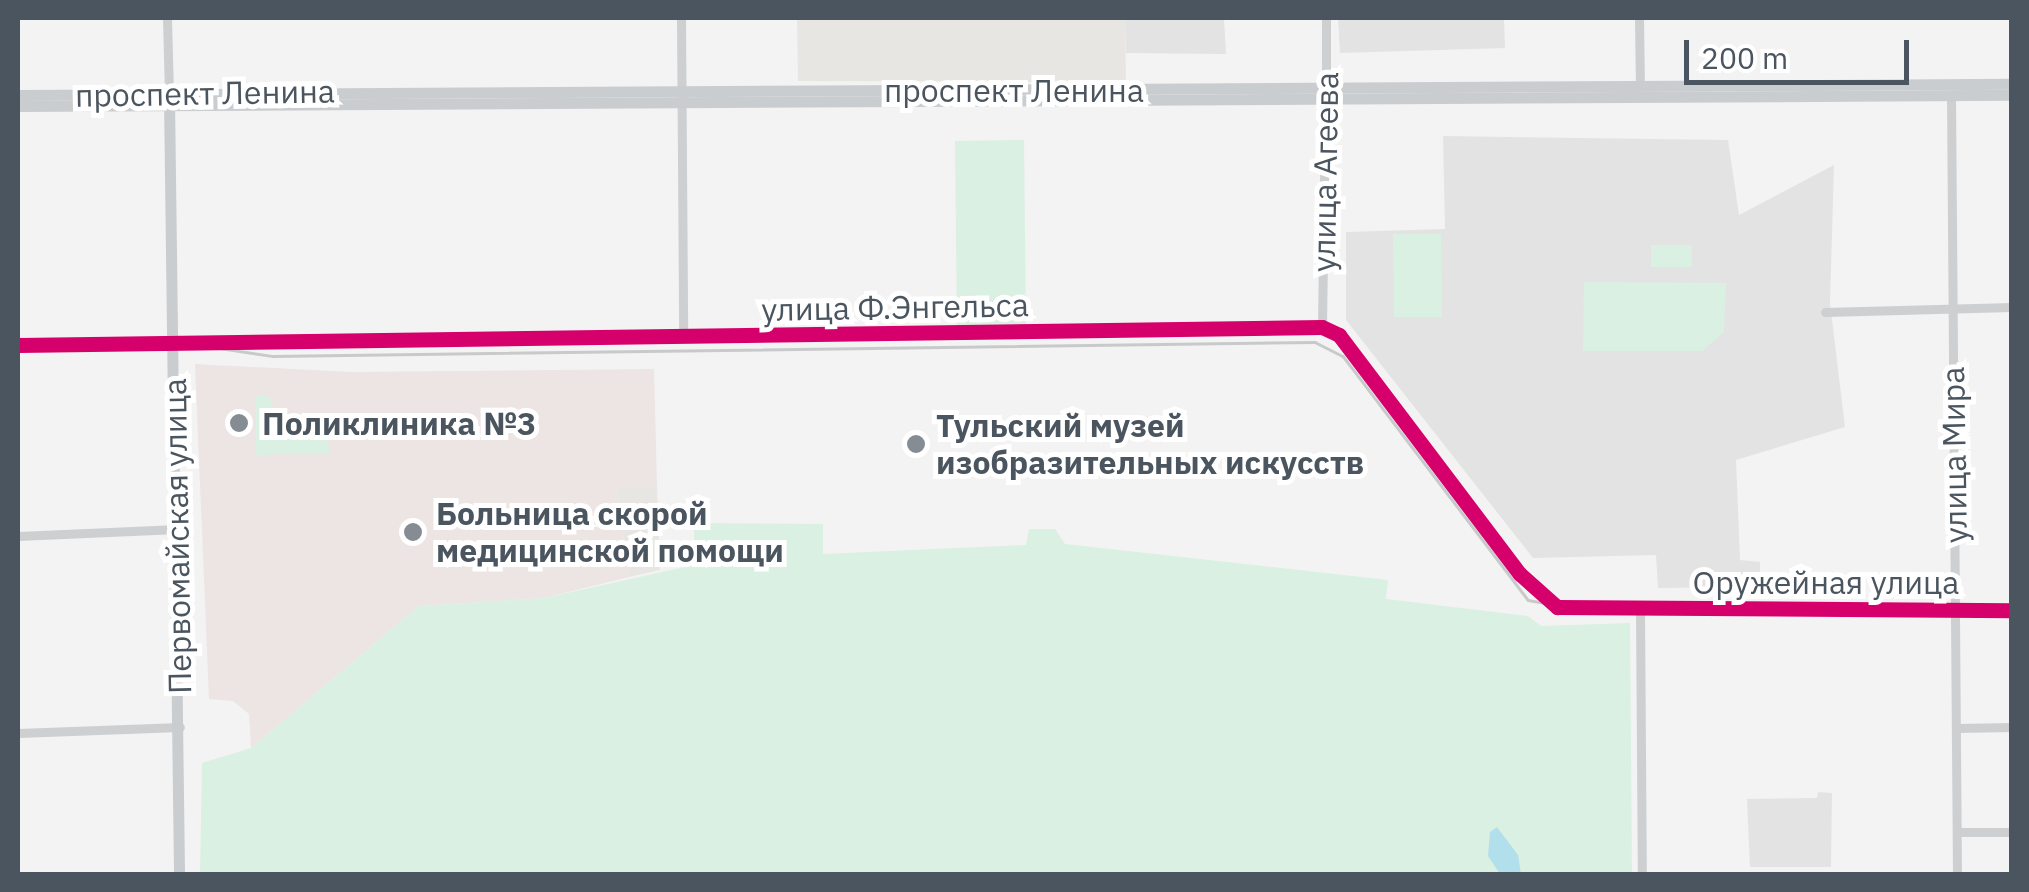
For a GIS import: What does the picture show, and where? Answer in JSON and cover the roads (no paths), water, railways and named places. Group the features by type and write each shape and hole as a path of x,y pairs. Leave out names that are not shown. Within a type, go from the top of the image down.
{"main road":[{"name":"проспект Ленина","path":"1951,90 2012,84"},
{"name":"проспект Ленина","path":"18,106 169,100 682,97 1951,90 2012,95"},
{"name":"проспект Ленина","path":"18,95 169,100"},
{"name":"Первомайская улица","path":"169,100 178,529 179,874"}],"street":[{"name":"Первомайская улица","path":"167,18 169,100"},
{"path":"681,18 683,338"},
{"name":"улица Агеева","path":"1322,328 1326,18"},
{"path":"1639,18 1640,92"},
{"name":"улица Мира","path":"1951,90 1957,874"},
{"path":"1825,312 2012,307"},
{"path":"1322,328 1339,336 1535,592 1565,610 1640,610 1642,874"},
{"name":"улица Ф.Энгельса","path":"18,346 1322,328"},
{"path":"18,536 178,529"},
{"name":"Оружейная улица","path":"1640,610 2012,610"},
{"path":"1957,728 2012,726"},
{"path":"18,733 180,727"},
{"path":"1958,832 2012,832"}],"water":[{"path":"1497,827 1518,855 1521,874 1500,874 1488,856 1490,832"}],"tram line":[{"path":"18,343 180,342 273,356 1315,342 1343,356 1528,600 1568,607 2012,608"}],"place":[{"name":"Поликлиника №3","path":"239,423"},
{"name":"Тульский музей изобразительных искусств","path":"916,444"},
{"name":"Больница скорой медицинской помощи","path":"413,532"}]}
